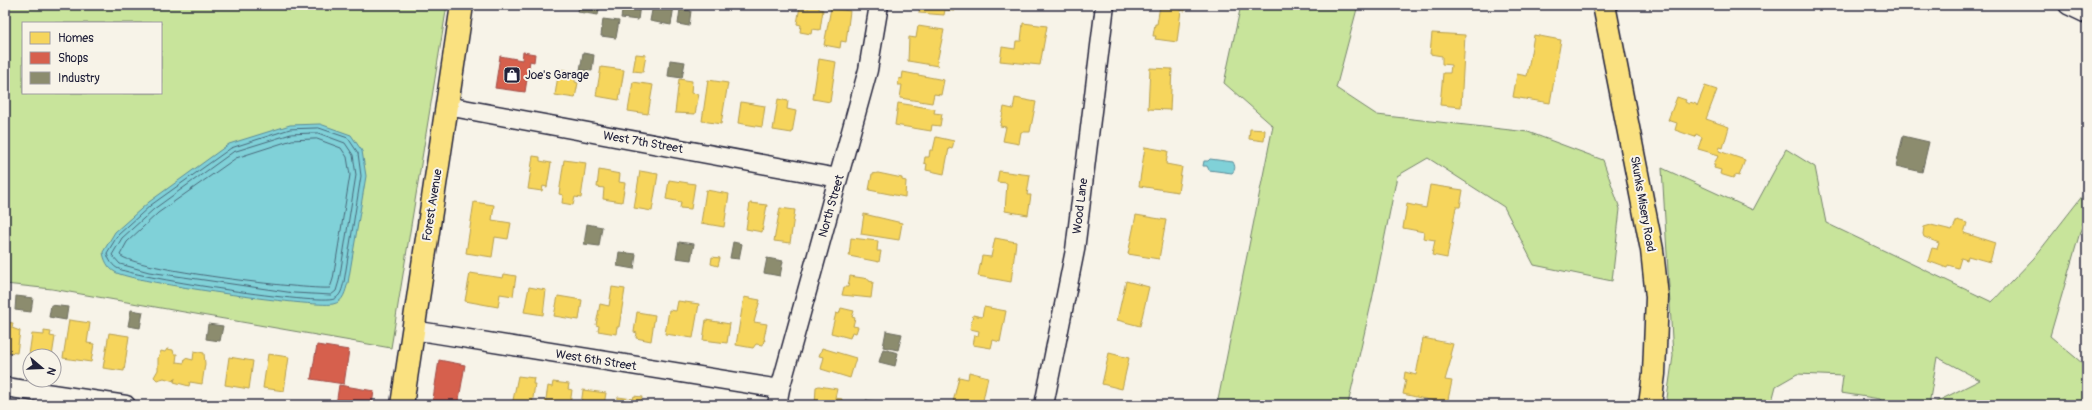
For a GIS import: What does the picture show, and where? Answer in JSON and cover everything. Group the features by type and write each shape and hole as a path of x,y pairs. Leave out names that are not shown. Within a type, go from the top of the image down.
{"main road":[{"name":"Forest Avenue","path":"402,405 462,5"},
{"name":"Skunks Misery Road","path":"1604,5 1652,250 1657,297 1654,374 1650,405"}],"street":[{"name":"North Street","path":"778,397 868,70 879,5"},
{"name":"Wood Lane","path":"1044,405 1075,250 1105,5"},
{"path":"2068,5 2087,14"},
{"name":"West 7th Street","path":"447,106 838,178"},
{"name":"West 6th Street","path":"413,330 778,397"},
{"path":"5,387 126,405"}],"green space":[{"path":"5,5 447,5 391,348 52,289 5,284"},
{"path":"1241,5 1358,5 1336,88 1377,115 1528,132 1603,160 1620,209 1612,281 1534,265 1504,207 1428,158 1397,176 1372,300 1348,404 1351,405 1217,405 1273,126 1224,83"},
{"path":"1786,149 1815,167 1826,223 1992,302 2034,258 2087,190 2087,208 2050,336 2082,363 2087,365 2087,405 1930,405 1980,380 1937,357 1929,405 1885,405 1880,399 1841,393 1843,376 1797,374 1776,386 1771,405 1666,405 1673,356 1662,168 1753,210"}],"water":[{"path":"320,124 351,135 362,151 366,176 348,283 344,296 340,301 333,304 293,302 186,288 128,276 115,272 108,266 103,252 115,232 149,202 229,144 290,125"},
{"path":"1210,159 1233,162 1235,169 1232,173 1209,170 1207,166 1203,166 1204,161 1208,161"}],"building: Homes":[{"path":"809,5 819,5 819,9 823,10 820,30 812,29 811,34 800,32 801,25 797,24 800,6 809,8"},
{"path":"920,5 955,5 954,11 945,10 944,15 919,13"},
{"path":"1170,5 1186,5 1185,11 1181,10 1177,42 1155,39 1156,36 1153,36 1160,6 1170,7"},
{"path":"831,8 850,11 846,42 841,41 840,48 824,45"},
{"path":"1023,23 1047,26 1040,65 1000,61 1002,47 1015,49 1016,41 1021,41"},
{"path":"918,26 944,30 937,62 938,66 908,61 909,37 916,38"},
{"path":"1432,33 1465,35 1461,107 1440,105 1443,73 1450,73 1451,65 1442,64 1442,56 1430,54"},
{"path":"1534,35 1561,40 1550,103 1513,97 1517,74 1527,76"},
{"path":"636,54 646,55 643,72 633,71"},
{"path":"819,59 836,62 830,102 813,99"},
{"path":"601,67 624,70 619,100 596,96"},
{"path":"1150,68 1172,69 1170,110 1148,109"},
{"path":"559,69 576,72 575,82 578,83 575,98 555,95"},
{"path":"903,72 944,80 941,95 934,94 932,103 900,98 902,85 898,85 899,78 902,79"},
{"path":"679,79 692,81 691,93 699,94 695,114 675,113"},
{"path":"708,80 728,83 721,124 702,121"},
{"path":"633,82 653,85 648,114 628,111"},
{"path":"1705,86 1717,90 1706,119 1729,127 1723,148 1720,147 1719,151 1745,160 1739,176 1735,175 1733,178 1720,174 1721,170 1714,168 1715,165 1713,165 1719,155 1698,149 1702,137 1696,134 1695,137 1675,130 1677,123 1668,120 1677,97 1686,100 1685,102 1689,104 1690,102 1696,104 1697,106"},
{"path":"1015,98 1036,102 1030,132 1021,132 1019,144 1003,141 1006,127 1000,126 1004,107 1013,109"},
{"path":"778,99 788,101 787,109 796,111 792,133 773,130"},
{"path":"741,102 765,106 762,127 738,123"},
{"path":"898,103 935,109 934,113 942,114 940,126 932,125 931,131 895,125"},
{"path":"1250,129 1265,130 1264,141 1249,139"},
{"path":"936,137 954,141 952,149 949,148 944,174 926,170 927,164 924,163 925,157 929,157 930,150 933,150"},
{"path":"1145,147 1168,151 1166,164 1182,167 1178,192 1139,186"},
{"path":"533,156 540,157 540,161 551,163 547,187 543,186 542,191 528,189"},
{"path":"564,160 586,163 581,198 575,197 573,205 562,203 563,195 559,194"},
{"path":"599,170 620,174 619,182 625,183 622,202 603,199 604,188 597,187"},
{"path":"640,171 658,174 652,211 634,208"},
{"path":"999,171 1030,175 1027,195 1031,195 1028,215 1005,211 1007,183 997,182"},
{"path":"878,173 902,178 902,180 906,181 905,197 869,190 872,174"},
{"path":"669,180 695,184 691,209 680,208 681,202 666,199"},
{"path":"1430,185 1463,190 1460,207 1456,207 1447,258 1432,255 1435,240 1423,238 1424,232 1403,228 1407,204 1426,208"},
{"path":"706,190 729,194 724,227 701,223"},
{"path":"474,202 494,205 492,220 511,223 508,239 495,237 492,257 466,253"},
{"path":"750,203 767,205 762,232 746,229"},
{"path":"780,208 795,210 790,243 774,241"},
{"path":"864,214 902,223 899,240 861,234"},
{"path":"1136,215 1166,220 1159,259 1128,254"},
{"path":"1957,220 1967,223 1964,233 1995,243 1990,262 1968,256 1967,260 1961,258 1958,268 1948,265 1947,268 1928,261 1932,248 1937,249 1939,243 1924,237 1924,227 1931,225 1952,230"},
{"path":"851,238 878,241 877,251 881,251 879,262 849,256"},
{"path":"995,238 1016,242 1011,282 978,276 982,256 991,257"},
{"path":"712,257 720,258 718,266 711,264"},
{"path":"470,273 503,278 504,274 516,276 513,296 500,294 498,307 465,301"},
{"path":"850,276 869,279 869,281 873,282 871,298 842,295 844,287 848,287"},
{"path":"1126,281 1149,287 1140,326 1117,320"},
{"path":"529,287 546,290 543,315 524,312"},
{"path":"612,287 625,289 619,327 617,327 616,334 598,331 599,326 596,325 600,304 609,306"},
{"path":"558,296 582,300 579,320 554,316"},
{"path":"744,297 760,300 754,322 767,324 764,338 765,341 764,340 763,345 756,344 753,348 736,345"},
{"path":"678,301 699,304 693,338 665,334 669,310 676,311"},
{"path":"984,307 1006,311 1000,342 993,340 991,348 973,345 975,335 978,336 979,331 970,329 973,315 982,317"},
{"path":"841,308 854,311 852,317 855,318 853,326 858,327 856,333 852,332 850,338 831,333 836,313 839,314"},
{"path":"637,312 655,315 651,341 636,338 637,333 634,332"},
{"path":"69,320 90,323 87,343 94,344 91,362 63,358"},
{"path":"706,320 730,324 727,343 703,340"},
{"path":"5,322 13,323 12,328 20,331 17,353 5,353"},
{"path":"44,331 51,332 50,336 55,337 53,348 30,348 32,334 44,335"},
{"path":"109,333 129,336 124,371 103,368"},
{"path":"1423,338 1453,344 1450,355 1452,356 1445,380 1452,381 1447,404 1403,394 1406,380 1404,379 1405,372 1416,375"},
{"path":"822,348 856,358 850,378 821,369 824,357 819,356"},
{"path":"167,349 173,350 174,354 177,354 176,362 184,363 185,358 193,360 194,351 204,353 205,364 202,384 190,382 189,386 174,382 175,378 174,381 164,378 157,380 154,377 158,370 158,358 161,351 165,352"},
{"path":"1109,353 1129,358 1122,389 1102,384"},
{"path":"268,354 289,357 284,391 263,388"},
{"path":"229,357 253,361 249,389 225,385"},
{"path":"969,372 988,377 982,405 967,405 953,402 959,377 968,379"},
{"path":"518,376 534,378 533,384 535,384 532,405 512,405"},
{"path":"553,382 569,384 568,389 572,390 570,405 545,405 548,386 552,387"},
{"path":"819,386 837,389 835,398 842,399 841,405 815,405 816,387"},
{"path":"583,390 606,393 604,405 581,405"},
{"path":"634,396 642,397 641,405 617,405 618,397 633,399"}],"building: Shops":[{"name":"Joe's Garage","path":"523,52 535,54 534,62 530,61 525,92 495,88 500,56 522,60"},
{"path":"317,345 349,350 344,384 311,379"},
{"path":"439,360 465,365 458,405 432,405"},
{"path":"339,385 374,391 372,405 336,405"}],"building: Industry":[{"path":"579,5 600,5 598,15 578,12"},
{"path":"623,5 640,5 638,20 621,18"},
{"path":"653,5 674,6 671,25 650,21"},
{"path":"717,5 730,5 729,9 716,8"},
{"path":"829,5 846,5 846,9"},
{"path":"680,9 691,11 689,26 678,24"},
{"path":"603,19 619,21 616,38 601,36"},
{"path":"583,53 594,55 592,71 580,70"},
{"path":"670,60 685,62 682,78 668,76"},
{"path":"1903,136 1929,142 1922,172 1896,166"},
{"path":"587,224 602,227 599,246 584,244"},
{"path":"679,242 694,244 691,260 676,258"},
{"path":"733,242 742,244 739,259 730,258"},
{"path":"619,252 636,254 634,269 617,266"},
{"path":"767,258 783,261 780,276 764,273"},
{"path":"16,296 33,298 31,312 15,310"},
{"path":"51,305 68,307 66,320 49,317"},
{"path":"131,310 143,312 140,328 128,326"},
{"path":"208,324 223,326 220,341 206,339"},
{"path":"886,331 902,334 898,350 883,347"},
{"path":"883,349 898,353 895,366 879,362"},
{"path":"866,400 882,403 882,405 865,405"}],"place":[{"name":"Joe's Garage","path":"512,75"}]}
